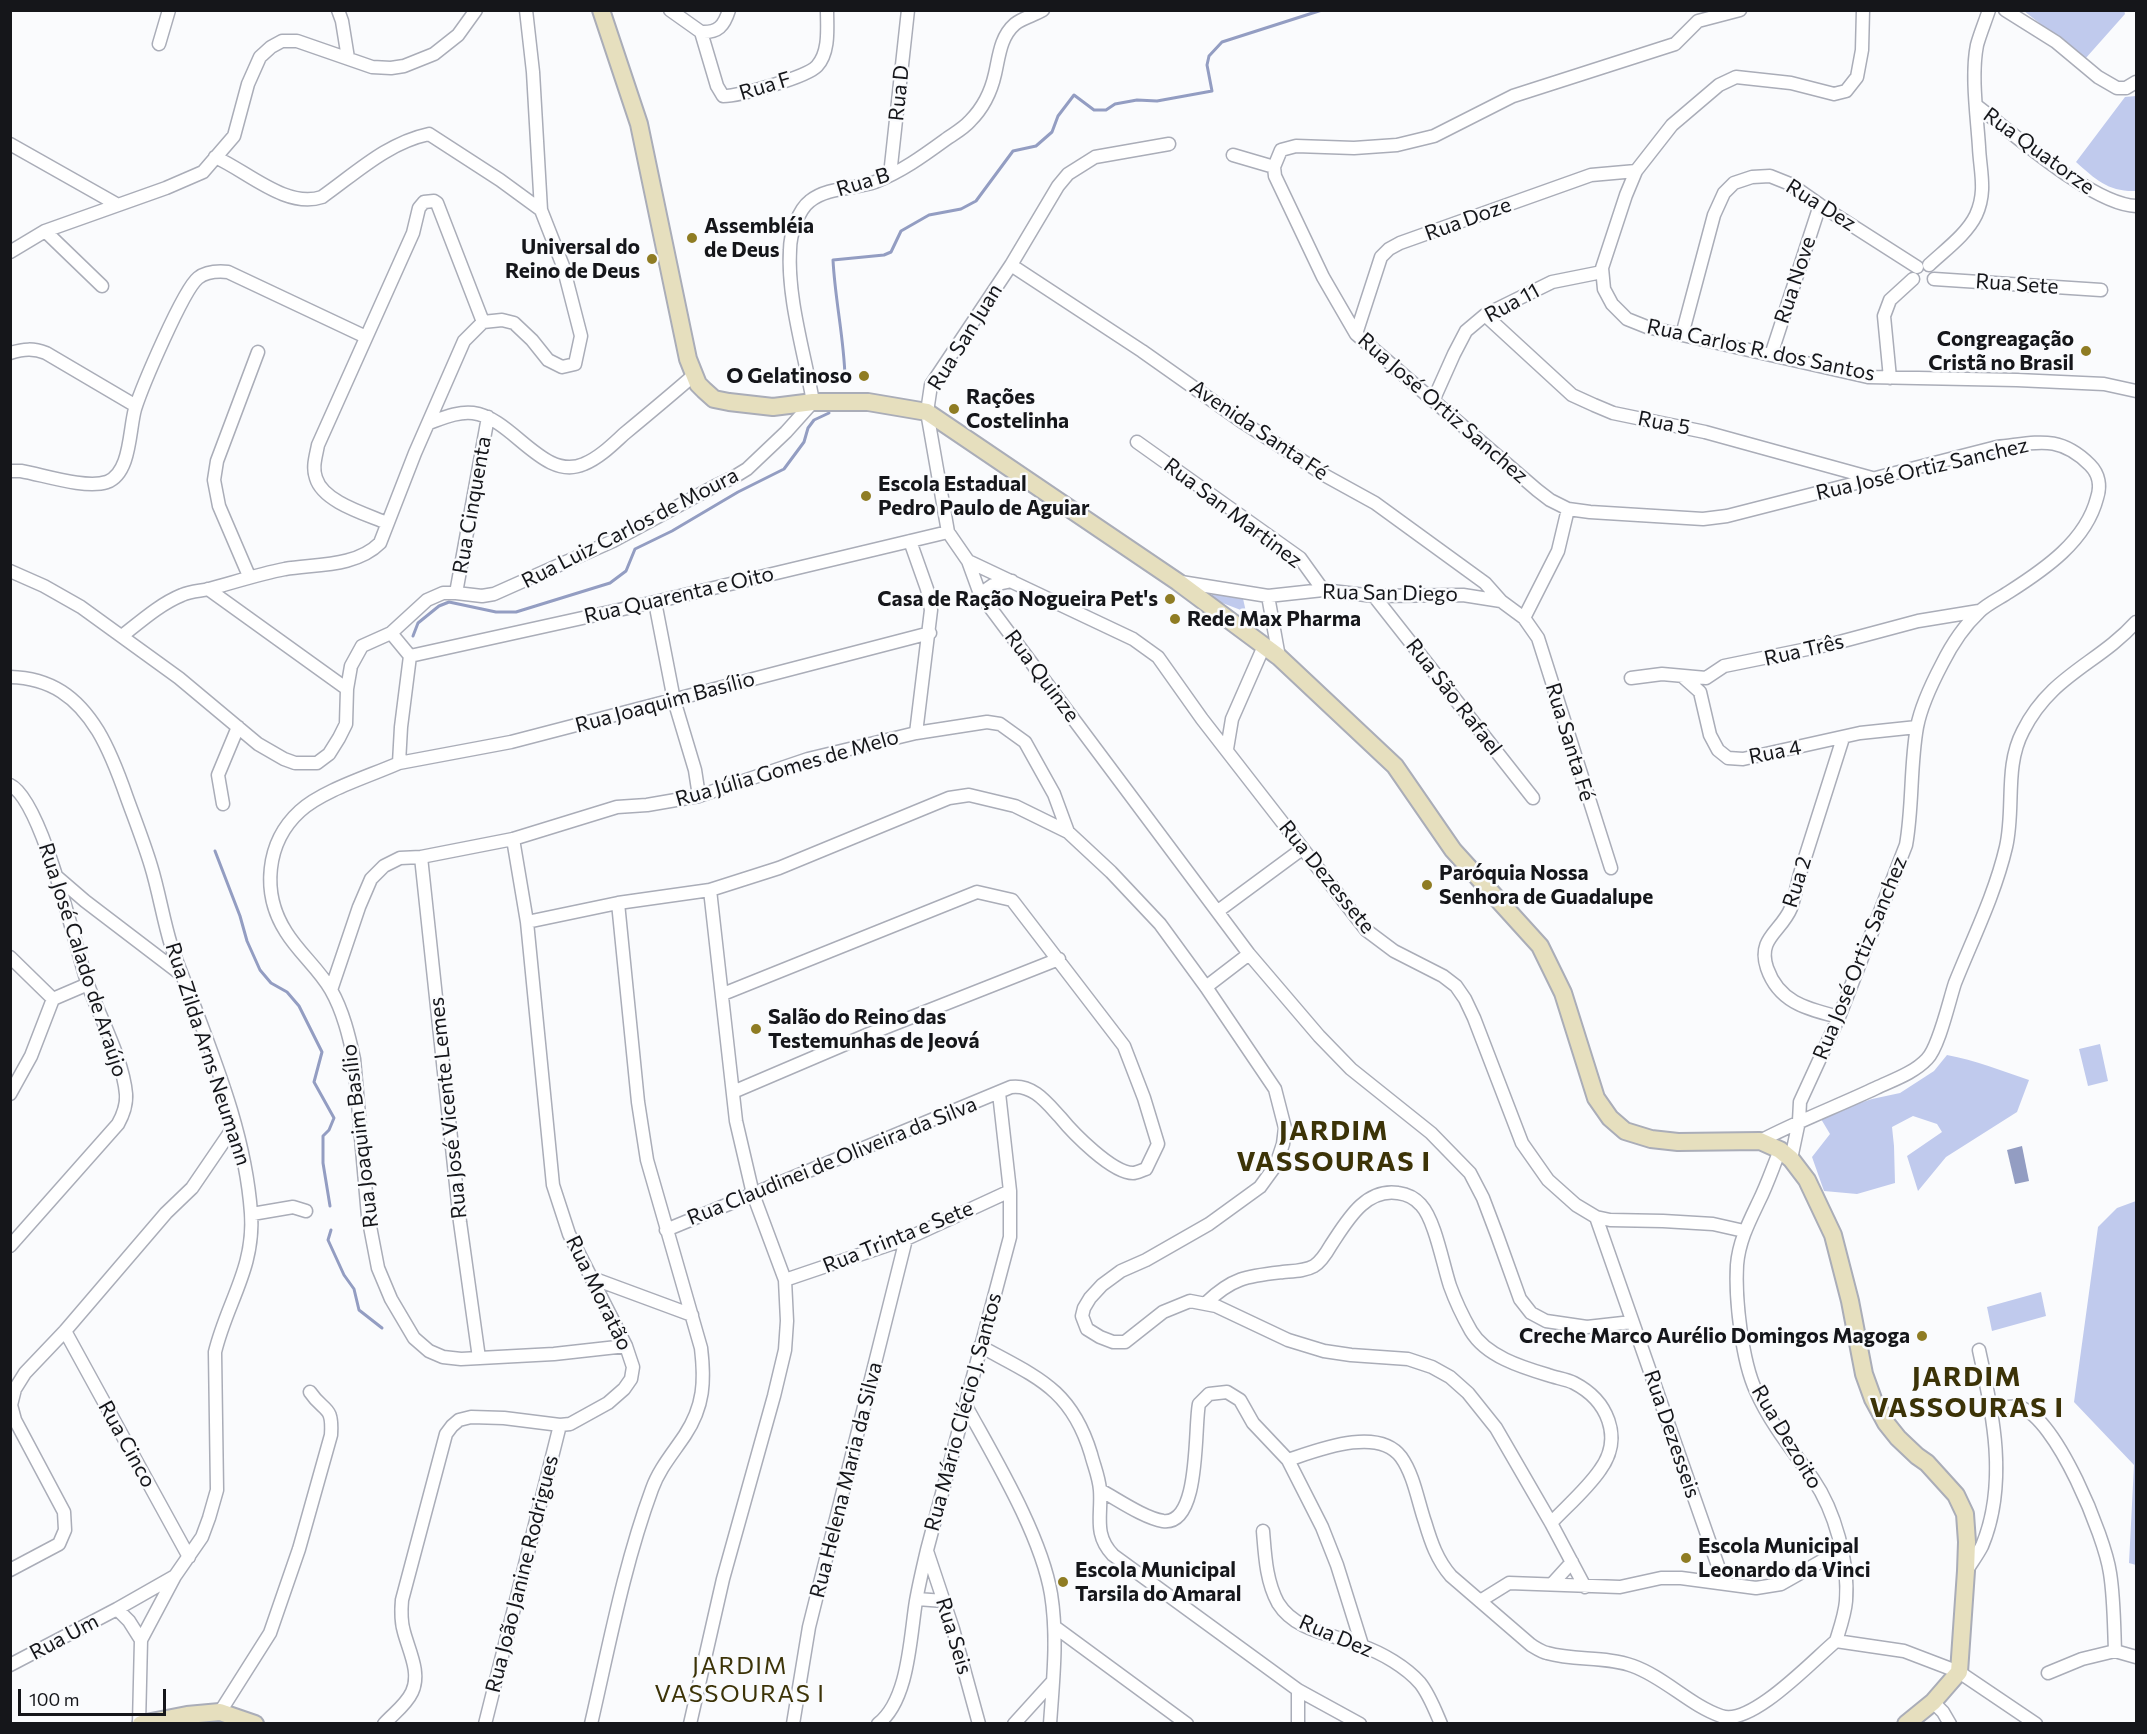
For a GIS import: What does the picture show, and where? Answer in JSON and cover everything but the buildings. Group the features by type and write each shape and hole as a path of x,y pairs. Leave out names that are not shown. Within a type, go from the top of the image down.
{"main road":[{"path":"601,10 639,124 688,359 698,384 714,399 729,402 773,406 813,402 868,402 927,412 1178,582 1279,657 1395,766 1453,850 1540,946 1563,993 1596,1098 1610,1118 1624,1131 1651,1139 1678,1142 1760,1141 1786,1155 1807,1180 1833,1235 1850,1301 1864,1374 1873,1399 1892,1430 1956,1495 1965,1514 1966,1571 1959,1672 1933,1702 1906,1724"},
{"path":"140,1724 220,1712 255,1724"}],"street":[{"path":"159,44 169,10"},
{"path":"338,10 348,58"},
{"path":"10,252 45,231 203,172 234,136 248,84 260,57 282,41 297,41 372,67 404,66 434,54 458,34 476,10"},
{"path":"122,636 147,616 184,594 249,576 341,562 363,556 380,543 415,453 464,341 483,322 502,320 514,323 548,360 562,367 575,364 581,336 563,266 541,210 526,10"},
{"path":"670,10 701,32 711,33 725,22 729,10"},
{"name":"Rua F","path":"701,32 717,86 723,96 730,96 808,72 817,66 827,39 827,10"},
{"name":"Rua D","path":"890,175 908,10"},
{"name":"Rua B","path":"813,402 790,284 789,248 798,219 808,201 822,194 874,182 890,175 912,164 968,124 981,110 988,96 999,52 1006,36 1015,24 1044,10"},
{"path":"1233,155 1274,167 1281,150 1296,146 1354,148 1397,145 1434,136 1513,96 1675,44 1698,21 1740,10"},
{"path":"1602,272 1626,195 1636,171 1672,125 1719,84 1736,77 1791,83 1834,94 1846,91 1857,77 1862,50 1863,10"},
{"path":"1890,378 1884,316 1890,300 1913,279 1912,273 1967,229 1982,201 1983,180 1979,150 1975,66 1977,46 1989,10"},
{"path":"2005,10 2056,42 2098,77 2117,88 2126,88 2136,82"},
{"name":"Rua Quatorze","path":"1977,106 2097,194 2120,204 2136,206"},
{"path":"215,157 288,197 312,200 322,197 392,147 411,138 429,134 500,180 541,210"},
{"name":"Rua San Juan","path":"927,412 931,385 1011,265 1058,186 1068,174 1095,157 1169,144"},
{"path":"13,148 118,205"},
{"name":"Rua José Ortiz Sanchez","path":"1274,167 1279,186 1323,277 1356,334 1543,495 1568,509 1703,519 1727,516 1997,447 2041,442 2062,444 2078,452 2093,468 2101,485 2094,511 2083,530 2070,546 2036,574 1979,611 1957,639 1942,664 1925,701 1917,727 1910,822 1906,845 1839,1017 1800,1102 1799,1121 1786,1155"},
{"name":"Rua Doze","path":"1356,334 1376,268 1381,257 1389,249 1400,243 1591,175 1636,171"},
{"name":"Rua Dez","path":"1682,335 1714,215 1724,193 1734,183 1752,177 1770,176 1790,184 1820,205 1923,266"},
{"path":"387,523 330,498 316,479 314,465 318,445 413,233 419,208 421,204 429,200 437,203 483,322"},
{"name":"Rua Nove","path":"1771,355 1820,205"},
{"path":"45,231 102,286"},
{"name":"Avenida Santa Fé","path":"1011,265 1142,351 1244,423 1326,476 1375,503 1485,583 1501,601"},
{"path":"1923,266 1934,270 1934,279"},
{"path":"10,471 93,484 109,481 120,469 129,451 130,428 136,406 176,314 196,279 204,274 216,271 228,272 366,337"},
{"name":"Rua 11","path":"1433,402 1466,331 1485,315 1552,282 1602,272"},
{"name":"Rua Carlos R. dos Santos","path":"1602,272 1604,289 1612,304 1627,319 1647,327 1868,377 2104,384 2136,391"},
{"name":"Rua Sete","path":"1913,279 1920,282 1934,279 2100,290"},
{"name":"Rua 5","path":"1485,315 1572,394 1613,413 1705,432 1873,478"},
{"path":"10,353 27,349 46,352 136,406"},
{"path":"249,576 219,506 214,480 217,461 258,352"},
{"path":"429,423 465,412 488,417 551,465 575,467 603,453 694,375"},
{"name":"Rua Luiz Carlos de Moura","path":"10,571 44,586 81,607 179,678 267,750 295,763 316,763 329,754 346,724 346,689 351,666 362,646 391,633 427,600 443,594 482,596 494,594 613,541 747,470 813,402"},
{"name":"Rua Quinze","path":"927,412 948,532 968,561 980,594 1249,954 1318,1036 1351,1069 1431,1133 1470,1173 1490,1217 1520,1299 1531,1313 1546,1321 1587,1327 1632,1322"},
{"name":"Rua Cinquenta","path":"456,593 488,417"},
{"name":"Rua San Martinez","path":"1137,442 1300,558 1323,590"},
{"path":"1524,618 1558,551 1568,509"},
{"name":"Rua Quarenta e Oito","path":"410,656 656,602 948,532"},
{"path":"910,541 927,589 931,610 916,733"},
{"name":"Rua Dezessete","path":"968,561 1133,639 1158,657 1208,726 1366,930 1394,951 1443,976 1456,986 1474,1018 1522,1143 1548,1180 1576,1205 1596,1217 1610,1220 1713,1224 1744,1231"},
{"path":"980,594 993,585 1012,581"},
{"name":"Rua San Diego","path":"1178,582 1268,596 1323,590 1374,596 1463,594 1501,601 1524,618"},
{"path":"208,589 346,689"},
{"path":"1268,596 1279,657"},
{"name":"Rua São Rafael","path":"1374,596 1533,798"},
{"path":"656,602 674,700 695,770 699,796"},
{"name":"Rua Três","path":"1631,678 1662,674 1706,678 1724,666 1832,644 1918,621 1979,611"},
{"name":"Rua Santa Fé","path":"1524,618 1538,638 1611,868"},
{"path":"1760,1141 1799,1121 1836,1107 1905,1075 1928,1059 1936,1046 1955,985 2001,870 2009,833 2010,782 2014,756 2022,732 2037,706 2056,686 2117,642 2136,622"},
{"path":"391,633 410,656 399,763"},
{"name":"Rua Joaquim Basílio","path":"626,1346 554,1354 461,1359 442,1357 429,1351 414,1338 378,1268 368,1216 354,1059 344,1022 332,990 285,930 276,910 271,886 273,852 278,838 301,810 333,792 399,763 511,742 930,633"},
{"path":"1227,749 1232,719 1264,646"},
{"name":"Rua 4","path":"1682,676 1700,692 1710,735 1718,750 1728,758 1743,759 1860,733 1917,727"},
{"name":"Rua Zilda Arns Neumann","path":"10,677 34,679 57,687 84,713 98,731 119,777 151,866 171,946 217,1068 246,1169 252,1214 251,1241 245,1273 220,1331 215,1352 217,1490 209,1518 141,1640"},
{"path":"1208,726 1232,719"},
{"name":"Rua Júlia Gomes de Melo","path":"332,990 371,879 384,866 400,858 422,857 513,839 617,807 646,805 699,796 808,759 916,733 987,722 1000,724 1024,742 1044,773 1068,832 1112,872 1160,924 1206,987 1275,1089 1285,1128 1283,1144 1276,1165 1260,1187 1209,1224 1146,1260 1121,1271 1102,1285 1090,1298 1082,1316 1088,1329 1100,1337 1119,1343 1125,1342 1163,1312 1190,1301 1206,1303 1228,1311 1288,1340 1324,1351 1408,1359 1432,1367 1450,1377 1468,1393 1496,1428 1585,1587"},
{"path":"223,804 218,775 238,727"},
{"name":"Rua 2","path":"1839,1017 1803,1008 1790,1000 1778,988 1767,968 1765,954 1766,942 1785,919 1791,907 1844,738"},
{"name":"Rua José Calado de Araújo","path":"10,785 25,799 41,834 88,984 112,1044 126,1096 124,1112 118,1125 10,1246"},
{"path":"527,922 618,903 710,890 779,868 949,798 969,795 1015,806 1068,832"},
{"name":"Rua Moratão","path":"384,1724 404,1704 416,1679 412,1656 403,1630 402,1600 446,1434 459,1420 471,1417 570,1424 598,1408 624,1389 631,1379 633,1368 626,1346 569,1234 553,1185 527,922 513,839"},
{"path":"1218,911 1302,849"},
{"name":"Rua José Vicente Lemes","path":"422,857 460,1222 479,1358"},
{"path":"55,876 85,902 182,975"},
{"path":"690,1724 723,1579 785,1350 788,1321 785,1281 753,1194 736,1121 710,890"},
{"name":"Rua Claudinei de Oliveira da Silva","path":"666,1230 1019,1086 1048,1101 1060,1118 1114,1167 1132,1173 1146,1169 1158,1144 1125,1046 1012,900 977,892 723,994"},
{"path":"591,1724 627,1572 652,1488 658,1474 694,1418 705,1375 701,1348 647,1160 638,1102 618,903"},
{"path":"1206,987 1249,954"},
{"path":"10,957 53,999"},
{"path":"733,1092 869,1034 1059,960"},
{"path":"13,1087 31,1056 53,999 88,984"},
{"name":"Rua Mário Clécio J. Santos","path":"878,1724 887,1716 897,1697 907,1664 927,1550 1010,1236 1010,1191 999,1093"},
{"path":"10,1570 58,1544 65,1530 64,1512 15,1420 11,1405 15,1389 25,1373 65,1331 166,1213 192,1188 235,1125"},
{"name":"Rua Dezoito","path":"1786,1155 1744,1231 1737,1263 1737,1285 1746,1360 1760,1398 1795,1456 1814,1481 1828,1506 1836,1528 1846,1585 1846,1602 1836,1641"},
{"name":"Rua Trinta e Sete","path":"785,1281 906,1239 1010,1191"},
{"path":"1206,1303 1226,1286 1240,1278 1303,1270 1315,1265 1324,1256 1344,1224 1363,1202 1372,1196 1383,1192 1399,1193 1413,1198 1423,1206 1430,1220 1451,1288 1472,1332 1481,1344 1512,1363 1574,1383 1593,1397 1605,1411 1612,1432 1611,1446 1601,1469 1551,1523"},
{"path":"252,1214 293,1208 306,1211"},
{"name":"Rua Dezesseis","path":"1596,1217 1724,1583"},
{"name":"Rua Helena Maria da Silva","path":"793,1724 809,1627 906,1239"},
{"path":"592,1278 692,1315"},
{"name":"Rua Cinco","path":"65,1331 189,1557"},
{"path":"980,1346 1042,1380 1068,1404 1077,1418 1087,1443 1100,1490 1102,1540 1113,1555 1298,1690 1360,1724"},
{"path":"1966,1571 1981,1548 1989,1523 1995,1484 1996,1447 1992,1410 1979,1350"},
{"path":"220,1712 270,1633 299,1549 331,1435 332,1423 329,1412 324,1405 317,1403 310,1392"},
{"path":"1100,1490 1163,1521 1175,1518 1183,1510 1192,1488 1199,1404 1209,1394 1227,1392 1239,1400 1253,1423 1288,1460 1329,1546 1362,1646"},
{"path":"966,1406 1030,1530 1051,1593 1055,1627 1050,1724"},
{"path":"1992,1410 2017,1406 2028,1410 2058,1445 2102,1537 2110,1573 2115,1651"},
{"name":"Rua João Janine Rodrigues","path":"485,1724 560,1425"},
{"path":"1288,1460 1316,1450 1366,1441 1381,1443 1393,1449 1401,1457 1410,1476 1441,1565 1450,1576 1531,1646 1546,1653 1600,1659 1636,1667 1722,1717 1742,1715 1755,1710 1836,1641 1904,1651 1959,1672 2036,1724"},
{"name":"Rua Dez","path":"1263,1531 1270,1583 1279,1604 1292,1618 1311,1629 1362,1646 1410,1673 1421,1684 1441,1724"},
{"name":"Rua Seis","path":"927,1550 979,1724"},
{"path":"1480,1601 1509,1584 1620,1587 1661,1578 1681,1578 1756,1588 1781,1584 1841,1550"},
{"path":"1552,1584 1572,1562"},
{"name":"Rua Um","path":"10,1665 175,1576"},
{"path":"917,1599 944,1601"},
{"name":"Rua Um","path":"117,1609 129,1621 141,1640"},
{"path":"1055,1627 1186,1724"},
{"path":"140,1724 141,1640"},
{"path":"2048,1673 2082,1659 2115,1651 2136,1657"},
{"path":"1014,1724 1053,1681"},
{"path":"1298,1690 1298,1724"},
{"path":"1933,1702 1950,1724"}],"shaded area":[{"path":"2124,10 2125,14 2085,59 2024,11"},
{"path":"2136,96 2136,191 2126,191 2103,184 2076,162 2125,97"},
{"path":"1212,591 1242,594 1246,612 1212,599"},
{"path":"2100,1044 2108,1081 2088,1086 2079,1049"},
{"path":"1947,1055 2029,1080 2017,1112 1946,1157 1918,1191 1907,1156 1942,1132 1937,1124 1913,1116 1892,1127 1895,1183 1857,1194 1824,1191 1812,1157 1830,1134 1821,1119 1844,1108 1900,1093 1934,1071"},
{"path":"2022,1146 2029,1181 2015,1184 2007,1150"},
{"path":"2136,1201 2136,1565 2129,1563 2134,1465 2074,1402 2098,1227 2117,1208"},
{"path":"2041,1292 2046,1316 1992,1331 1987,1307"}],"waterway":[{"path":"845,377 833,260 884,255 891,252 901,231 929,215 961,209 976,201 1013,151 1036,146 1052,132 1058,116 1074,95 1094,110 1106,110 1115,104 1137,100 1157,101 1212,91 1207,65 1209,56 1222,42 1322,10"},
{"path":"413,636 418,623 439,606 449,602 496,612 516,612 610,583 626,571 635,549 784,469 804,442 808,428 814,420 829,413"},
{"path":"215,851 247,941 260,970 271,983 287,992 299,1006 322,1052 314,1082 334,1118 329,1130 323,1136 323,1163 330,1206"},
{"path":"331,1230 328,1240 344,1275 354,1289 359,1310 382,1328"}],"place":[{"name":"Assembléia de Deus","path":"692,238"},
{"name":"Universal do Reino de Deus","path":"652,259"},
{"name":"Congreagação Cristã no Brasil","path":"2086,351"},
{"name":"O Gelatinoso","path":"864,376"},
{"name":"Rações Costelinha","path":"954,409"},
{"name":"Escola Estadual Pedro Paulo de Aguiar","path":"866,496"},
{"name":"Casa de Ração Nogueira Pet's","path":"1170,599"},
{"name":"Rede Max Pharma","path":"1175,619"},
{"name":"Paróquia Nossa Senhora de Guadalupe","path":"1427,885"},
{"name":"Salão do Reino das Testemunhas de Jeová","path":"756,1029"},
{"name":"Creche Marco Aurélio Domingos Magoga","path":"1922,1336"},
{"name":"Escola Municipal Leonardo da Vinci","path":"1686,1558"},
{"name":"Escola Municipal Tarsila do Amaral","path":"1063,1582"}],"district":[{"name":"JARDIM VASSOURAS I","path":"1334,1146"},
{"name":"JARDIM VASSOURAS I","path":"1967,1392"},
{"name":"JARDIM VASSOURAS I","path":"740,1680"}]}
